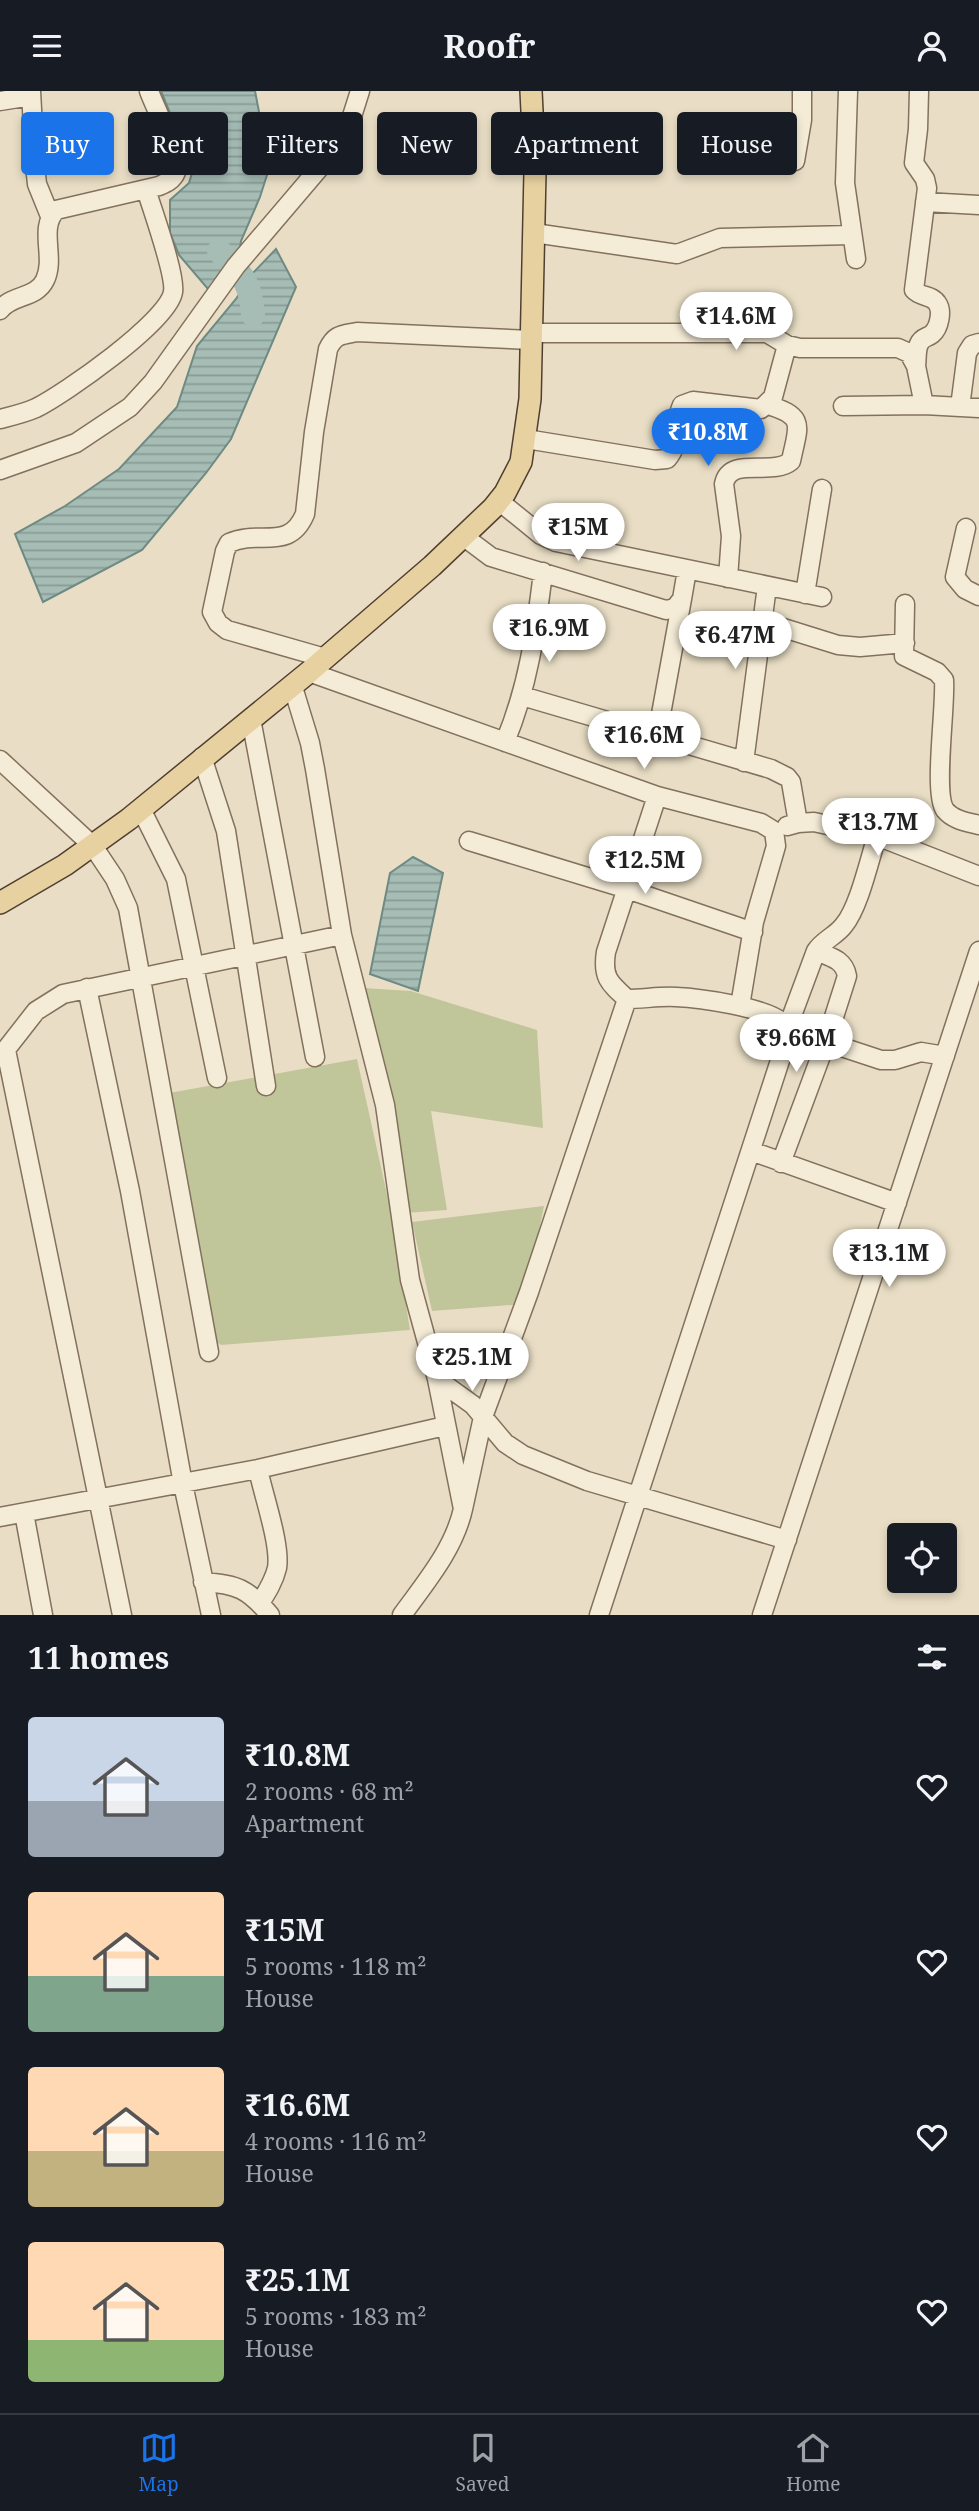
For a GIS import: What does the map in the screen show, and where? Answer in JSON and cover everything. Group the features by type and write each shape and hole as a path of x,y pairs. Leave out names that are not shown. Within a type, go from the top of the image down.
{"main road":[{"path":"0,903 93,846 141,809 308,672 499,501 521,462 526,439 532,337 535,172 531,91"}],"street":[{"path":"0,310 12,300 32,293 46,277 49,264 47,226 56,209 146,189 170,181 176,173 176,160 149,91"},
{"path":"0,470 76,443 130,407 153,382 236,266 339,145 347,132 360,91"},
{"path":"797,149 802,120 802,91"},
{"path":"848,91 844,162 856,259"},
{"path":"916,366 918,347 922,339 933,333 937,327 940,311 937,302 918,295 914,290 927,188 925,179 914,163 919,91"},
{"path":"0,101 31,94 34,165 37,184 50,216"},
{"path":"0,419 36,408 104,365 162,312 170,301 173,281 146,189"},
{"path":"925,202 979,205"},
{"path":"534,233 677,254 720,238 852,235"},
{"path":"774,831 761,823 657,796 308,672 218,624 212,612 225,551 229,543 244,537 285,537 295,533 301,524 305,514 314,432 328,349 332,339 341,335 357,332 532,337 768,333 787,345 800,348 898,348 909,353 916,366 924,405"},
{"path":"960,407 967,353 972,345 979,343"},
{"path":"768,405 773,397 787,345"},
{"path":"526,439 655,460 667,459 675,449 677,415 682,405 693,401 756,409 768,405 787,411 796,420 797,428 791,461 775,468 734,469 726,475 724,484 732,536 728,578"},
{"path":"843,406 924,405 979,408"},
{"path":"499,501 541,535 556,542 813,596 822,489"},
{"path":"966,529 955,577 965,589 979,596"},
{"path":"463,536 491,557 666,610 676,608 682,599"},
{"path":"657,736 687,570"},
{"path":"505,742 522,696 536,634 543,572"},
{"path":"744,762 767,586"},
{"path":"905,604 905,657 937,672 944,680 942,803 953,818 979,825"},
{"path":"761,621 838,645 860,647 905,643"},
{"path":"308,672 316,769 342,935 385,1105 410,1280 437,1379 463,1509"},
{"path":"522,696 787,777 794,789 798,823"},
{"path":"251,719 315,1058"},
{"path":"202,757 226,831 266,1086"},
{"path":"0,760 93,846 115,879 125,901 131,921 209,1352"},
{"path":"599,1615 788,1036 782,1021 740,1006 677,997 627,999 607,979 604,966 657,796"},
{"path":"141,809 176,879 217,1078"},
{"path":"774,831 814,821 877,837 979,876"},
{"path":"740,1006 753,932 775,846 774,831"},
{"path":"787,1029 816,951 823,941 843,927 852,912 877,837"},
{"path":"469,841 753,932"},
{"path":"122,1615 3,1053 36,1011 63,994 342,935"},
{"path":"781,1163 826,1042 847,976 846,968 839,961 816,951"},
{"path":"762,1615 979,951"},
{"path":"87,988 130,1191 183,1484 211,1615"},
{"path":"402,1615 434,1570 458,1529 483,1417 529,1292 627,999"},
{"path":"787,1029 881,1060 895,1060 921,1052 945,1056"},
{"path":"751,1151 897,1203"},
{"path":"437,1379 456,1391 505,1443 523,1455 587,1481 787,1540"},
{"path":"0,1517 98,1501 258,1469 445,1426"},
{"path":"258,1469 276,1549 277,1565 265,1609"},
{"path":"24,1513 43,1615"},
{"path":"204,1582 237,1586 250,1593 265,1609"}],"green space":[{"path":"364,988 411,991 537,1030 543,1128 431,1111 447,1210 405,1213"},
{"path":"357,1059 392,1217 410,1330 221,1345 194,1326 164,1094"},
{"path":"544,1206 524,1304 432,1311 412,1222"}],"water":[{"path":"161,91 255,91 259,112 242,112 242,175 267,175 241,241 239,255 208,289 179,255 170,233 170,200 189,183 191,175 228,175 228,112 170,112"},
{"path":"276,249 296,287 231,439 142,550 43,602 15,534 65,506 119,469 177,407 197,346 236,299 251,275"},
{"path":"413,857 443,873 418,991 370,974 390,873"}],"waterway":[{"path":"219,251 244,279 250,294 253,315"}]}
